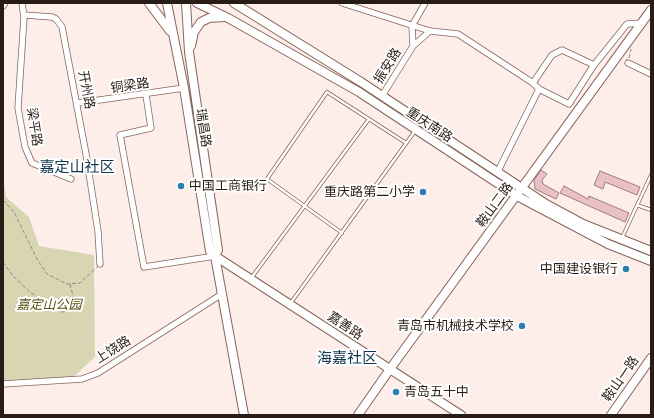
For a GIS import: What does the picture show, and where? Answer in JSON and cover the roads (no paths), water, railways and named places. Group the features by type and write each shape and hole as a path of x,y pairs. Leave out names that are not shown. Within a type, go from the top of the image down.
{"main road":[{"path":"149,3 160,16 172,35"},
{"name":"瑞昌路","path":"167,3 172,35 184,88 210,251 215,256 244,415"},
{"name":"瑞昌路","path":"186,3 189,52 218,250 215,256"},
{"name":"重庆南路","path":"197,3 228,18 359,92 416,131 517,196 608,244 651,260"},
{"name":"重庆南路","path":"234,3 382,96 546,204 583,224 651,251"},
{"path":"244,3 262,20"},
{"name":"鞍山二路","path":"358,415 651,10"},
{"path":"189,52 194,32 199,24 209,18 228,18"},
{"name":"嘉善路","path":"215,256 461,415"},
{"name":"鞍山一路","path":"611,415 651,358"}],"street":[{"name":"梁平路","path":"22,3 24,15 18,108 25,147 32,163 71,179"},
{"path":"342,3 430,31 458,34 533,83 539,89 568,104 594,65 627,24 642,23"},
{"path":"412,26 425,3"},
{"name":"开州路","path":"24,15 52,17 56,19 62,27 78,103 94,200 100,264"},
{"name":"振安路","path":"382,96 413,46 412,26"},
{"path":"413,46 430,31"},
{"path":"533,83 552,55 562,50 594,65"},
{"path":"628,63 651,74"},
{"name":"铜梁路","path":"78,103 146,95 184,88"},
{"path":"498,171 539,89"},
{"path":"146,95 151,128 120,135 144,267 215,256"},
{"name":"上饶路","path":"3,384 82,379 98,373 222,294"}],"lane":[{"path":"342,233 267,179 327,92 406,143"},
{"path":"250,279 369,119"},
{"path":"290,305 416,131"},
{"path":"621,240 651,175"},
{"path":"637,205 651,210"}],"place":[{"name":"中国工商银行","path":"181,186"},
{"name":"重庆路第二小学","path":"423,192"},
{"name":"中国建设银行","path":"626,269"},
{"name":"青岛市机械技术学校","path":"522,326"},
{"name":"青岛五十中","path":"396,392"}],"district":[{"name":"嘉定山社区","path":"77,168"},
{"name":"海嘉社区","path":"347,359"}],"park label":[{"name":"嘉定山公园","path":"49,305"}]}
